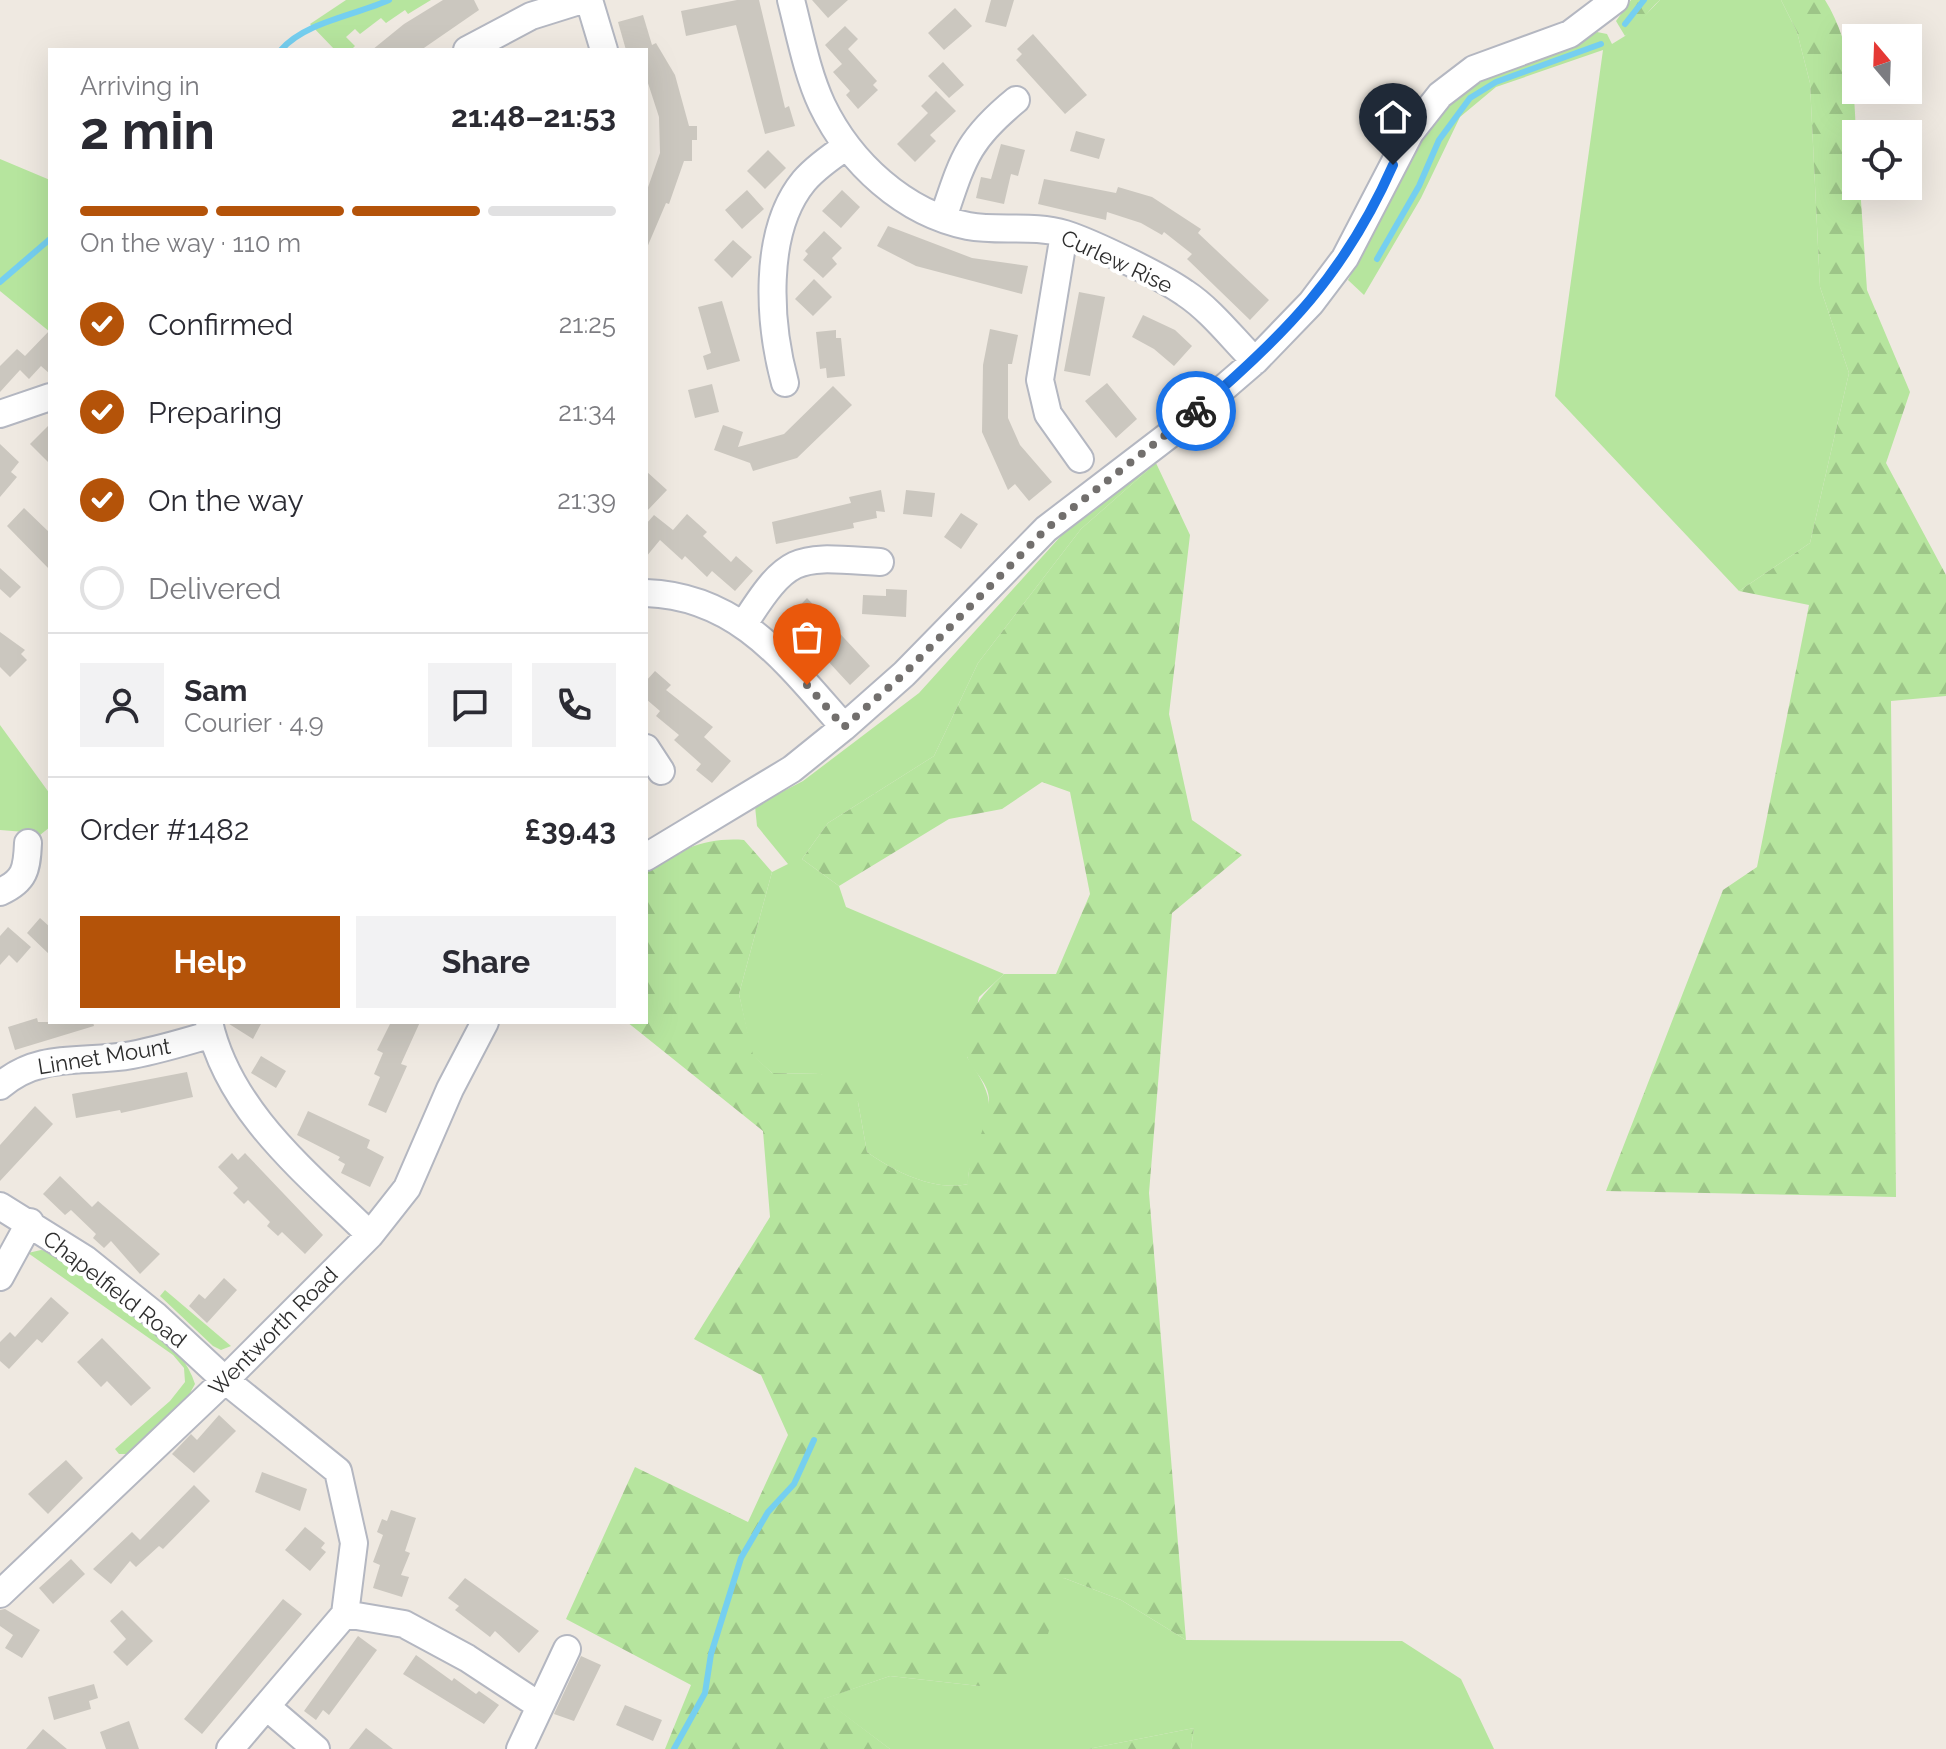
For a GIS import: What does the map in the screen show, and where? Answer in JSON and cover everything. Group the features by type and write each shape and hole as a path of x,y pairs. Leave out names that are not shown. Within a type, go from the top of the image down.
{"street":[{"path":"471,48 531,16 582,0"},
{"path":"589,0 603,48"},
{"name":"Curlew Rise","path":"791,0 819,98 847,146 896,194 943,218 988,229 1037,229 1064,234 1186,293 1255,361"},
{"path":"648,856 792,769 844,727 904,674 1046,529 1169,435 1255,361 1311,303 1339,266 1363,229 1410,133 1440,95 1474,69 1570,34 1615,0"},
{"path":"943,218 968,149 986,125 1016,100"},
{"path":"785,383 776,350 772,306 780,237 803,182 847,146"},
{"path":"1064,234 1040,380 1048,414 1080,459"},
{"path":"0,414 48,398"},
{"path":"744,624 768,585 790,565 822,558 880,562"},
{"path":"648,593 707,603 744,624 844,727"},
{"path":"0,892 20,882 26,871 28,843"},
{"name":"Wentworth Road","path":"0,1594 225,1380 370,1235 407,1188 484,1024"},
{"path":"210,1028 236,1091 267,1132 370,1235"},
{"name":"Linnet Mount","path":"0,1086 19,1072 42,1062 130,1055 210,1028"},
{"name":"Chapelfield Road","path":"0,1206 85,1259 156,1316 225,1380 338,1471 354,1543 345,1614"},
{"path":"0,1277 30,1222"},
{"path":"230,1749 345,1614 404,1624 467,1658 540,1706"},
{"path":"520,1749 567,1649"},
{"path":"267,1707 316,1749"}],"green space":[{"path":"346,0 431,0 408,14 405,10 386,23 381,18 360,34 355,29 346,37 355,46 353,48 333,48 310,24"},
{"path":"1631,0 1660,0 1625,36 1616,21"},
{"path":"1660,0 1781,0 1797,32 1810,83 1820,287 1849,373 1810,543 1739,591 1555,396 1603,50 1496,87 1460,117 1421,198 1364,295 1348,280 1430,120 1472,83 1558,52 1597,32 1607,34 1612,44 1625,36"},
{"path":"1781,0 1825,0 1842,38 1842,104 1854,104 1855,120 1842,120 1842,200 1861,200 1867,290 1910,392 1886,463 1946,575 1946,696 1891,701 1896,1197 1606,1191 1723,890 1757,867 1809,605 1739,591 1810,543 1849,373 1820,287 1810,83 1797,32"},
{"path":"0,159 48,179 48,330 0,291"},
{"path":"1156,463 1081,529 978,663 934,756 828,823 802,859 839,886 846,907 1004,974 979,997 967,1057 982,1081 989,1100 988,1122 970,1169 968,1184 942,1185 915,1178 867,1152 858,1102 821,1074 772,1073 752,1055 739,994 772,872 788,864 757,826 755,806 803,781 919,693 1069,527"},
{"path":"1156,463 1190,535 1169,714 1192,820 1242,855 1172,913 1149,1193 1186,1640 1121,1600 1064,1578 1038,1669 979,1686 890,1676 824,1699 890,1749 665,1749 691,1685 566,1619 635,1467 748,1522 788,1435 761,1375 694,1339 770,1217 763,1131 629,1024 648,1024 648,871 669,857 704,843 744,840 772,872 739,994 753,1055 772,1073 821,1074 848,1081 858,1102 867,1152 915,1178 942,1185 968,1184 971,1164 985,1124 989,1096 964,1047 967,1023 979,1001 1004,974 1056,974 1090,894 1070,792 1042,782 1002,809 949,819 839,886 802,859 828,823 934,756 978,663 1081,529"},
{"path":"0,725 48,791 48,829 35,839 25,832 0,830"},
{"path":"41,1250 56,1252 156,1328 173,1346 195,1384 189,1395 128,1454 119,1454 115,1449 170,1401 185,1382 184,1368 173,1355 28,1253"},
{"path":"165,1290 231,1346 221,1350 213,1346 160,1296"},
{"path":"1064,1578 1121,1600 1186,1640 1402,1641 1461,1679 1494,1749 1191,1749 1194,1728 1088,1749 890,1749 823,1699 890,1676 979,1686"},
{"path":"1194,1728 1191,1749 1088,1749"}],"building":[{"path":"443,0 474,0 479,10 424,48 374,48 404,24"},
{"path":"737,0 759,0 785,108 789,106 795,126 765,134 736,25 686,36 681,11"},
{"path":"812,0 848,0 828,18"},
{"path":"991,0 1014,0 1006,27 985,22"},
{"path":"955,8 972,26 944,50 928,33"},
{"path":"643,15 652,45 656,43 675,75 689,126 697,126 697,140 692,140 692,161 684,161 669,204 666,203 648,245 648,187 660,153 659,117 648,83 648,48 625,48 618,22"},
{"path":"845,26 858,39 848,49 877,81 873,85 878,90 858,109 846,95 850,91 833,72 842,64 825,45"},
{"path":"1033,34 1087,95 1065,114 1016,60 1022,54 1017,49"},
{"path":"943,62 964,85 949,98 928,76"},
{"path":"936,91 956,111 930,135 936,141 915,162 897,144 928,113 921,106"},
{"path":"1076,131 1105,139 1099,159 1070,151"},
{"path":"1001,144 1025,150 1018,176 1011,174 1004,204 976,198 981,177 991,179"},
{"path":"768,150 786,168 765,189 747,171"},
{"path":"1044,179 1116,193 1118,187 1152,197 1201,229 1198,233 1269,300 1250,320 1187,259 1192,254 1164,232 1162,235 1141,223 1107,212 1106,220 1038,204"},
{"path":"747,190 764,209 742,229 725,210"},
{"path":"842,190 860,207 841,228 822,211"},
{"path":"888,226 972,258 1028,266 1022,294 916,266 877,246"},
{"path":"824,231 842,248 832,258 837,264 823,278 803,260 808,254 805,251"},
{"path":"733,240 752,257 732,278 714,260"},
{"path":"814,279 832,297 813,316 795,299"},
{"path":"1079,292 1105,297 1090,376 1064,371"},
{"path":"722,301 740,361 707,370 703,356 711,353 698,307"},
{"path":"1143,315 1175,330 1192,346 1174,366 1154,349 1132,337"},
{"path":"990,329 1018,335 1012,364 1008,364 1008,418 1020,445 1052,482 1029,501 1015,484 1008,490 982,432 983,365"},
{"path":"836,330 836,338 841,338 845,376 827,378 826,368 820,369 816,332"},
{"path":"48,332 48,372 41,366 29,379 20,370 0,392 0,366 17,349 25,356"},
{"path":"1107,383 1137,419 1116,438 1085,401"},
{"path":"712,384 719,412 695,418 688,390"},
{"path":"833,386 852,405 797,458 753,471 750,463 714,450 723,425 743,432 738,447 784,434"},
{"path":"48,426 48,462 30,444"},
{"path":"0,444 19,462 11,472 17,477 0,497"},
{"path":"648,473 667,490 648,510"},
{"path":"881,490 885,512 876,511 877,518 853,523 854,528 776,544 772,522 851,503 849,497"},
{"path":"906,490 935,493 932,517 903,514"},
{"path":"24,508 48,531 48,568 7,526"},
{"path":"961,513 978,524 961,549 944,537"},
{"path":"687,514 707,532 703,536 731,562 736,556 753,571 735,591 712,571 707,577 685,556 682,560 660,540 648,555 648,522 654,515 673,530"},
{"path":"0,568 21,587 10,598 0,589"},
{"path":"886,589 907,590 906,617 862,614 863,595 886,596"},
{"path":"807,598 870,666 850,685 788,618"},
{"path":"0,632 25,650 21,654 27,660 10,677 0,667"},
{"path":"655,671 671,685 666,690 713,727 704,737 731,761 712,783 696,770 701,764 674,740 679,735 656,716 660,711 648,701 648,679"},
{"path":"40,918 48,925 48,953 27,933"},
{"path":"8,927 31,947 17,963 9,955 0,965 0,936"},
{"path":"37,1018 38,1022 48,1024 94,1026 15,1050 8,1027"},
{"path":"229,1024 261,1024 253,1039"},
{"path":"390,1024 419,1024 401,1064 407,1066 386,1113 368,1105 380,1077 374,1074 383,1053 377,1050"},
{"path":"261,1056 286,1071 276,1088 251,1073"},
{"path":"187,1072 193,1097 121,1113 120,1110 76,1118 72,1094"},
{"path":"35,1106 53,1124 0,1181 0,1145"},
{"path":"308,1111 370,1140 367,1148 384,1157 370,1187 341,1173 345,1164 338,1160 340,1157 297,1135"},
{"path":"232,1153 238,1160 245,1153 323,1235 305,1254 282,1232 278,1236 267,1226 270,1222 248,1200 244,1204 233,1193 238,1188 218,1167"},
{"path":"60,1176 92,1207 98,1201 160,1254 140,1274 111,1241 104,1248 93,1238 96,1234 71,1210 65,1215 43,1194"},
{"path":"224,1278 237,1290 207,1323 189,1306 199,1294 205,1299"},
{"path":"51,1297 69,1313 42,1343 37,1339 9,1369 0,1361 0,1342 10,1332 15,1337"},
{"path":"102,1338 151,1388 131,1406 107,1381 101,1387 77,1362"},
{"path":"219,1415 236,1431 194,1473 172,1454 191,1434 197,1440"},
{"path":"66,1460 83,1478 48,1514 28,1494"},
{"path":"262,1472 307,1489 300,1511 255,1492"},
{"path":"194,1485 210,1501 163,1549 159,1546 136,1567 130,1561 111,1584 93,1569 132,1532 140,1540"},
{"path":"391,1510 416,1518 405,1551 410,1553 401,1575 409,1577 402,1597 373,1588 380,1565 373,1562 383,1535 377,1532 382,1519 387,1521"},
{"path":"305,1527 325,1543 321,1548 326,1552 310,1571 285,1550"},
{"path":"71,1559 85,1574 53,1604 39,1588"},
{"path":"465,1578 539,1631 519,1653 495,1631 490,1637 455,1610 459,1606 448,1598"},
{"path":"283,1599 302,1614 202,1734 184,1719"},
{"path":"5,1609 40,1630 22,1658 5,1648 13,1635 0,1626 0,1610"},
{"path":"122,1610 153,1641 127,1666 113,1652 126,1639 110,1621"},
{"path":"358,1636 377,1650 329,1715 323,1710 316,1720 304,1711"},
{"path":"416,1655 452,1681 454,1678 476,1694 479,1691 499,1705 484,1724 403,1674"},
{"path":"581,1656 601,1665 574,1721 554,1714"},
{"path":"94,1684 98,1698 89,1701 91,1709 54,1720 48,1697"},
{"path":"625,1705 662,1720 653,1741 616,1725"},
{"path":"129,1721 139,1749 106,1749 100,1732"},
{"path":"366,1728 393,1749 349,1749"},
{"path":"43,1729 67,1749 26,1749"}],"waterway":[{"path":"283,48 303,32 389,0"},
{"path":"1625,24 1644,0"},
{"path":"1377,259 1419,186 1439,140 1470,98 1496,82 1601,44"},
{"path":"0,282 48,241"},
{"path":"674,1749 705,1693 711,1654 741,1558 768,1512 794,1484 814,1440"}],"way so far":[{"path":"807,685 844,727 904,674 977,596 1046,529 1196,411"}],"route":[{"path":"1196,411 1255,361 1311,303 1363,229 1393,165"}]}
